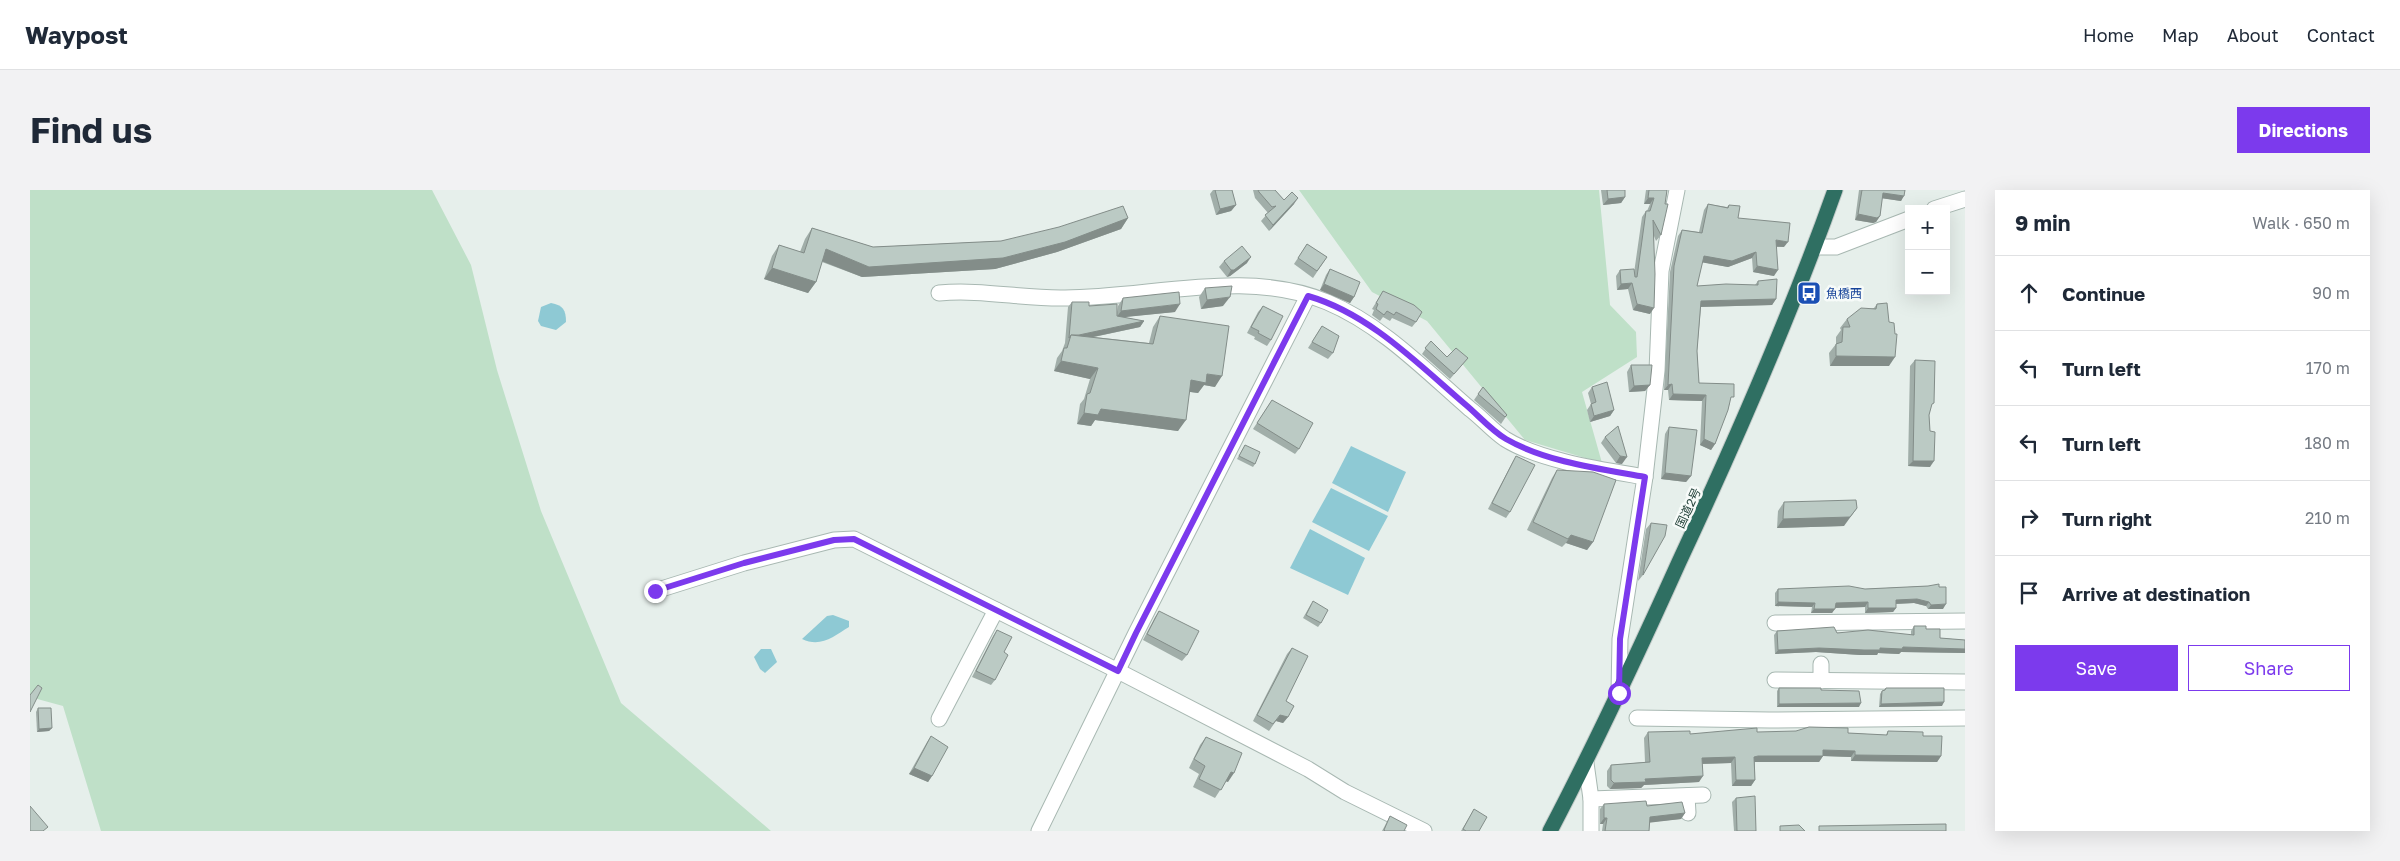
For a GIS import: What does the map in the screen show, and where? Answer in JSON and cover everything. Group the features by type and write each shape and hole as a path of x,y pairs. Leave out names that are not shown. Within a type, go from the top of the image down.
{"highway":[{"name":"国道2号","path":"1550,831 1586,764 1740,430 1815,247 1835,190"}],"street":[{"path":"1619,693 1620,639 1645,477 1657,371 1662,271 1677,190"},
{"path":"1946,205 1965,199"},
{"path":"1815,247 1836,246 1905,220"},
{"path":"939,293 962,291 1064,298 1234,286 1274,288 1308,296 1327,302 1382,333 1505,439 1536,453 1601,469 1645,477"},
{"path":"1039,831 1136,633 1308,296"},
{"path":"655,591 744,563 834,540 854,539 1118,671 1308,769 1345,792 1424,831"},
{"path":"939,719 996,610"},
{"path":"1776,624 1965,621"},
{"path":"1821,664 1821,681"},
{"path":"1775,680 1965,682"},
{"path":"1637,718 1665,726 1824,727 1965,718"},
{"path":"1586,764 1591,799 1591,831"},
{"path":"1591,799 1703,795"},
{"path":"1687,796 1688,813"}],"green space":[{"path":"30,190 432,190 471,265 497,370 541,511 621,703 771,831 101,831 63,706 30,697"},
{"path":"1299,190 1599,190 1610,305 1636,332 1637,357 1582,392 1602,463 1525,440 1427,321 1372,292"}],"water":[{"path":"551,303 561,307 565,314 566,322 556,330 541,326 538,321 541,307"},
{"path":"1351,446 1406,472 1388,512 1332,483"},
{"path":"1331,488 1388,516 1369,551 1312,522"},
{"path":"1310,529 1365,558 1348,595 1290,568"},
{"path":"833,615 849,621 849,627 821,642 802,639 827,616"},
{"path":"761,649 771,649 777,662 765,673 760,669 754,657"}],"building":[{"path":"1215,190 1232,190 1236,205 1220,209"},
{"path":"1258,190 1275,190 1284,200 1292,192 1298,198 1273,225 1265,215 1276,206 1272,207"},
{"path":"1607,190 1625,190 1625,197 1608,199"},
{"path":"1649,190 1667,190 1665,204 1668,204 1661,235 1653,220 1654,308 1637,304 1632,283 1621,284 1620,270 1634,269 1635,277 1637,277 1646,211 1650,211 1654,198 1648,198"},
{"path":"1862,190 1905,190 1904,196 1883,193 1880,216 1877,218 1858,214"},
{"path":"1708,204 1728,208 1729,205 1740,206 1738,218 1790,223 1788,242 1776,240 1778,270 1757,266 1756,252 1732,261 1704,256 1697,286 1726,284 1758,285 1758,281 1777,279 1776,299 1701,301 1697,351 1699,383 1734,384 1734,397 1731,397 1715,444 1704,439 1706,395 1673,394 1672,384 1668,385 1674,266 1682,230 1702,233"},
{"path":"1123,206 1128,218 1065,242 1003,258 869,267 826,249 816,282 772,268 779,245 804,253 812,228 873,247 1001,241 1059,227"},
{"path":"1307,244 1327,257 1317,271 1298,258"},
{"path":"1242,246 1251,257 1234,270 1231,270 1224,261"},
{"path":"1330,269 1360,282 1354,297 1324,284"},
{"path":"1232,286 1230,297 1207,300 1205,288"},
{"path":"1383,291 1414,305 1422,312 1416,322 1396,312 1394,315 1387,311 1384,315 1376,309 1378,304 1376,303"},
{"path":"1179,292 1180,304 1121,311 1123,298"},
{"path":"1072,302 1089,302 1089,306 1117,304 1117,316 1144,321 1079,335 1071,335 1069,338"},
{"path":"1887,303 1889,322 1894,323 1895,334 1897,334 1895,357 1836,356 1836,344 1842,342 1843,327 1850,327 1847,319 1861,308 1876,309 1877,304"},
{"path":"1263,306 1283,316 1271,340 1251,327"},
{"path":"1160,316 1229,326 1222,376 1207,374 1206,383 1191,380 1186,420 1101,409 1098,415 1084,413 1087,394 1090,393 1098,368 1061,361 1064,348 1067,348 1071,335 1153,344"},
{"path":"1322,326 1339,336 1333,353 1312,342"},
{"path":"1431,341 1447,357 1456,348 1468,358 1454,374 1425,348"},
{"path":"1915,360 1935,361 1934,403 1929,415 1930,431 1935,432 1934,461 1913,461"},
{"path":"1631,365 1652,365 1650,385 1634,386"},
{"path":"1607,382 1614,410 1594,416 1591,404 1596,402 1592,387"},
{"path":"1483,387 1507,415 1505,417 1478,394"},
{"path":"1272,400 1313,423 1299,449 1257,423"},
{"path":"1618,426 1627,457 1620,456 1605,437"},
{"path":"1669,427 1697,430 1691,476 1665,473"},
{"path":"1245,445 1260,452 1255,464 1239,456"},
{"path":"1516,456 1535,465 1510,512 1492,503"},
{"path":"1557,470 1593,472 1616,480 1593,542 1571,535 1568,539 1533,522"},
{"path":"1856,500 1857,508 1850,517 1783,519 1784,502"},
{"path":"1651,523 1667,525 1665,536 1643,575"},
{"path":"1939,584 1939,587 1946,587 1946,604 1931,605 1929,602 1917,599 1896,600 1896,608 1868,608 1868,602 1836,603 1835,609 1814,609 1815,603 1778,602 1778,589 1849,586 1865,589"},
{"path":"1313,601 1328,610 1321,623 1306,615"},
{"path":"1159,611 1199,631 1187,655 1147,634"},
{"path":"1914,626 1926,626 1926,629 1940,629 1940,638 1965,640 1965,649 1903,647 1902,649 1880,648 1880,650 1819,648 1778,650 1777,631 1834,627 1837,633 1868,630 1914,635"},
{"path":"997,630 1012,637 1004,652 1008,655 995,680 976,671"},
{"path":"1292,648 1308,656 1286,701 1294,706 1288,717 1280,715 1273,724 1257,715"},
{"path":"38,685 42,688 30,712 30,695"},
{"path":"1779,688 1821,688 1821,690 1859,691 1861,703 1779,704"},
{"path":"1886,688 1944,688 1944,702 1881,704 1882,691"},
{"path":"38,708 51,708 52,728 39,729"},
{"path":"1809,727 1848,728 1848,733 1887,735 1888,731 1923,732 1923,736 1942,736 1941,756 1855,755 1855,751 1823,750 1823,756 1758,756 1754,757 1755,780 1736,780 1735,757 1702,758 1703,776 1645,779 1646,782 1614,783 1611,780 1611,765 1650,762 1648,732 1690,731 1690,734 1757,728 1757,732 1796,731"},
{"path":"931,736 948,747 932,776 914,768"},
{"path":"1206,737 1242,753 1234,773 1231,772 1221,790 1199,779 1205,766 1194,759"},
{"path":"1755,796 1756,831 1737,831 1736,798"},
{"path":"1646,801 1647,806 1682,802 1685,813 1650,817 1649,831 1605,831 1607,818 1604,818 1604,804"},
{"path":"30,806 48,827 43,831 30,831"},
{"path":"1474,809 1487,817 1479,831 1466,831 1463,829"},
{"path":"1390,816 1407,825 1404,831 1384,830"},
{"path":"1946,824 1946,831 1819,831 1819,826"},
{"path":"1799,825 1805,831 1780,831 1780,826"}],"place":[{"name":"魚橋西","path":"1809,293"}],"route":[{"path":"655,591 744,563 834,540 854,539 1118,671 1308,296 1327,302 1382,333 1505,439 1536,453 1601,469 1645,477 1620,639 1619,693"}]}
